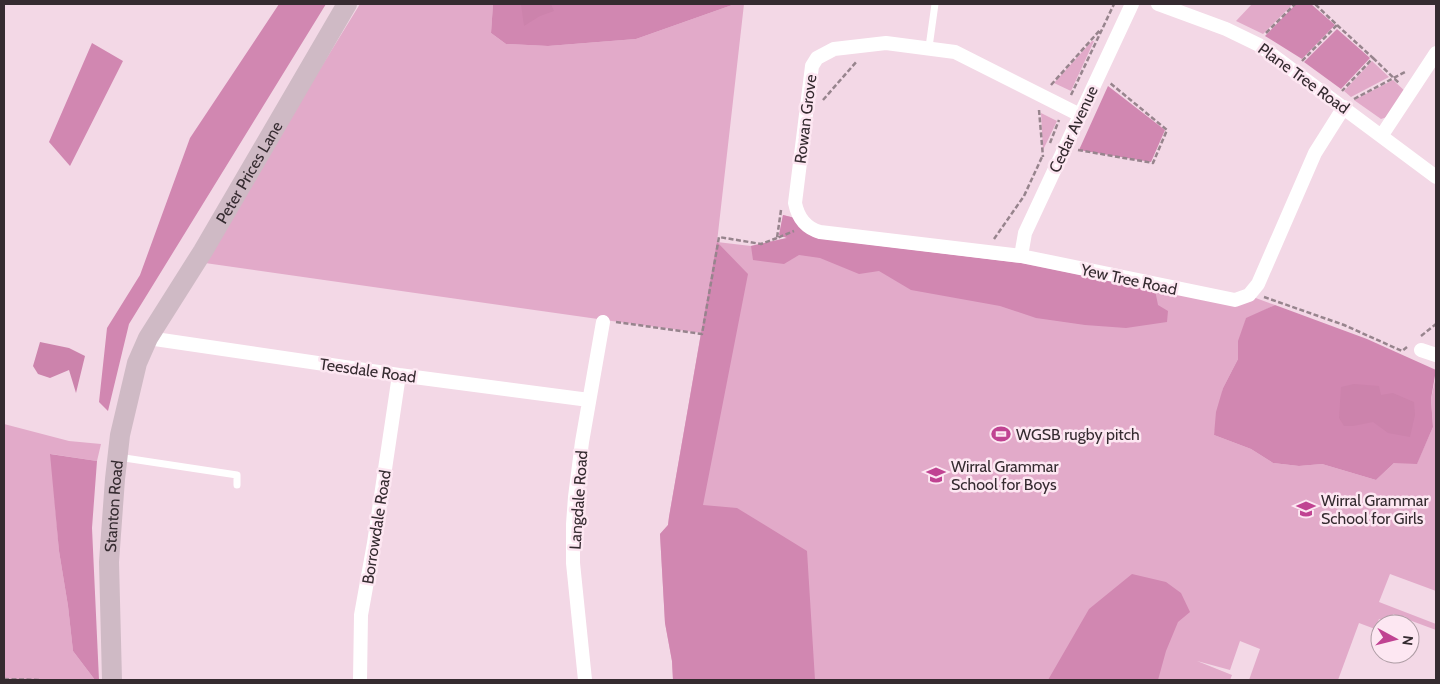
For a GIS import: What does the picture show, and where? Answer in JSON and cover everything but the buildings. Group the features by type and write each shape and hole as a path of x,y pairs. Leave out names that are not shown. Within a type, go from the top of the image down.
{"street":[{"name":"Peter Prices Lane","path":"148,338 203,251 347,4"},
{"name":"Cedar Avenue","path":"1021,256 1025,233 1056,165 1071,149 1080,115 1132,4"},
{"name":"Plane Tree Road","path":"1158,4 1226,29 1257,43 1436,177"},
{"name":"Rowan Grove","path":"805,224 795,203 812,66 816,58 834,49 886,43 929,47 955,52 1045,97 1062,114 1080,115"},
{"path":"1382,135 1436,53"},
{"path":"1251,292 1258,284 1315,153 1340,104"},
{"name":"Yew Tree Road","path":"805,224 810,229 820,232 1021,256 1235,300 1249,295 1251,292"},
{"name":"Langdale Road","path":"586,680 573,563 573,524 589,400 603,322"},
{"name":"Teesdale Road","path":"148,338 399,375 589,400"},
{"name":"Stanton Road","path":"112,680 109,562 120,435 137,363 148,338"},
{"name":"Borrowdale Road","path":"360,680 361,615 374,543 399,375"}],"lane":[{"path":"929,47 935,4"},
{"path":"118,457 237,475 237,485"}],"path":[{"path":"990,243 1024,196 1114,4"},
{"path":"1257,43 1295,4"},
{"path":"1315,4 1409,93"},
{"path":"1294,70 1337,25"},
{"path":"1045,97 1051,84 1103,27"},
{"path":"1340,104 1373,58"},
{"path":"822,101 858,60"},
{"path":"1340,104 1409,70"},
{"path":"1071,149 1153,163 1167,130 1100,74"},
{"path":"1051,84 1058,88"},
{"path":"1065,91 1072,94"},
{"path":"1043,158 1039,110 1046,113"},
{"path":"1052,116 1062,114"},
{"path":"1071,149 1081,142"},
{"path":"1043,158 1056,165"},
{"path":"777,238 781,210"},
{"path":"603,322 603,320 702,334 719,237 761,244 805,224"},
{"path":"1251,292 1344,325 1402,351 1425,349 1436,324"},
{"path":"4,680 41,680"}],"shaded area":[{"path":"279,4 326,4 129,324 108,411 99,402 107,328 140,275 190,138"},
{"path":"360,4 493,4 491,33 506,44 548,46 636,39 735,4 744,4 717,242 751,246 787,238 779,235 783,215 795,218 805,231 812,236 828,241 1021,263 1253,297 1275,305 1246,319 1239,341 1238,359 1223,388 1214,435 1251,449 1273,463 1299,466 1322,464 1376,480 1394,463 1417,463 1433,427 1431,399 1436,375 1436,591 1390,574 1379,602 1410,614 1370,614 1370,627 1359,623 1338,680 1249,680 1260,649 1240,641 1230,670 1197,661 1232,675 1230,680 673,680 672,661 665,623 660,534 668,525 701,333 205,263"},
{"path":"493,4 735,4 636,39 548,46 506,44 491,33"},
{"path":"521,4 551,4 554,11 540,16 524,26"},
{"path":"1252,4 1293,4 1263,34 1236,21"},
{"path":"1296,4 1311,4 1335,25 1302,59 1265,36"},
{"path":"1337,29 1370,58 1341,89 1304,62"},
{"path":"1094,41 1071,91 1054,83"},
{"path":"92,43 123,61 70,166 49,142"},
{"path":"1372,61 1389,77 1351,97 1344,91"},
{"path":"1393,80 1406,92 1390,116 1381,119 1354,100"},
{"path":"1108,86 1165,130 1151,162 1079,150"},
{"path":"1041,113 1057,121 1043,150"},
{"path":"783,215 795,218 806,233 816,238 1021,263 1155,290 1158,305 1168,311 1167,322 1126,328 1085,325 1036,318 1000,306 911,290 879,271 859,274 820,258 799,255 784,264 753,260 751,246 787,238 779,235"},
{"path":"717,242 748,274 703,505 737,508 807,551 815,680 673,680 672,661 665,623 660,534 668,525"},
{"path":"1275,305 1367,339 1436,370 1431,399 1433,427 1417,464 1394,463 1376,480 1322,464 1299,466 1273,463 1251,449 1214,435 1216,412 1223,388 1238,359 1238,341 1246,318"},
{"path":"40,342 69,348 85,356 76,393 69,370 50,378 38,374 33,366"},
{"path":"1354,384 1379,386 1381,395 1393,393 1414,402 1415,415 1410,437 1388,433 1373,422 1344,426 1339,418 1341,387"},
{"path":"4,424 69,441 101,444 97,461 51,454 59,551 73,651 95,680 4,680"},
{"path":"50,454 97,461 92,528 99,680 95,680 73,651 59,551"},
{"path":"1132,574 1166,582 1181,593 1190,612 1178,622 1166,651 1158,680 1048,680 1089,609"},
{"path":"1420,618 1436,624 1436,630 1420,624"}],"place":[{"name":"WGSB rugby pitch","path":"1001,434"},
{"name":"Wirral Grammar School for Boys","path":"936,475"},
{"name":"Wirral Grammar School for Girls","path":"1306,509"}]}
